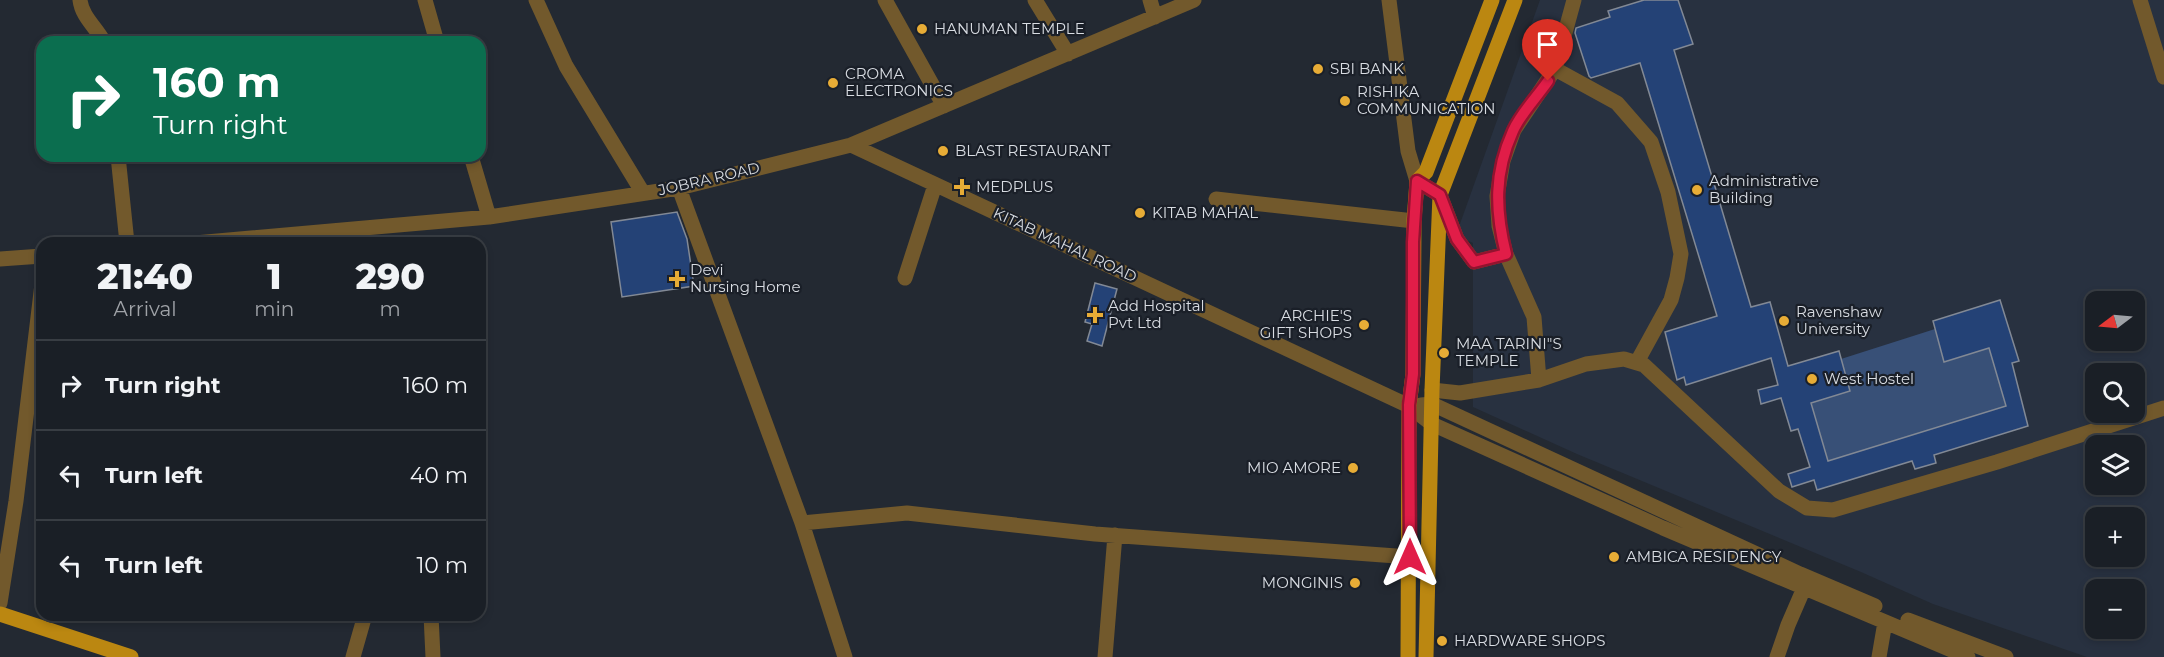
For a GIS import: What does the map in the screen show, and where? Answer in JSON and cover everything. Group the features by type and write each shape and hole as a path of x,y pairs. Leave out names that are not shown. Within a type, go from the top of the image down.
{"main road":[{"path":"1408,657 1409,405 1413,374 1414,221 1417,181 1426,172 1492,0"},
{"path":"1426,657 1432,397 1440,195 1515,0"},
{"path":"0,614 131,657"}],"street":[{"path":"80,0 86,19 101,36"},
{"path":"425,0 435,36"},
{"path":"536,0 566,66 643,193"},
{"path":"885,0 944,106"},
{"path":"1035,0 1068,54"},
{"path":"1150,0 1155,17"},
{"name":"JOBRA ROAD","path":"337,237 679,188 851,145 1194,0"},
{"path":"1389,0 1408,151 1417,181 1440,195 1457,239 1474,262 1506,254"},
{"path":"1539,380 1534,317 1506,254 1499,226 1497,196 1503,161 1514,130 1555,69 1574,0"},
{"path":"2140,0 2164,77"},
{"path":"1555,69 1617,103 1651,142 1668,192 1681,254 1677,278 1671,300 1637,362"},
{"name":"KITAB MAHAL ROAD","path":"851,145 1409,405"},
{"path":"119,162 126,237"},
{"path":"473,162 489,217"},
{"path":"905,278 935,185"},
{"path":"679,188 802,523 844,657"},
{"path":"1216,199 1414,221"},
{"path":"0,259 36,256"},
{"path":"0,603 16,501 36,334"},
{"path":"1409,405 1432,397 1539,380 1586,364 1624,359 1637,362 1644,365 1779,491 1807,507 1833,510 1997,462 2164,408"},
{"path":"1432,397 1800,574 1921,626 2006,657"},
{"path":"1409,405 1432,424 1663,528 1886,622 1943,652 1968,657"},
{"path":"802,523 907,513 1114,536 1410,557"},
{"path":"1105,657 1114,536"},
{"path":"1777,657 1804,588"},
{"path":"352,657 363,621"},
{"path":"431,621 433,657"},
{"path":"1879,657 1886,622"}],"shaded area":[{"name":"Ravenshaw University","path":"1540,0 2164,0 2164,657 2087,657 1933,604 1577,454 1473,407 1473,243 1456,235"},
{"path":"1935,329 1945,362 1989,348 2006,406 1828,461 1811,403 1850,391 1841,359"}],"building":[{"path":"1644,0 1678,0 1693,44 1674,50 1751,307 1770,302 1788,366 1839,351 1850,391 1811,403 1828,461 2006,406 1989,348 1944,362 1933,321 2000,300 2019,361 2012,363 2028,426 1934,455 1936,463 1915,469 1912,461 1817,490 1814,480 1792,487 1788,474 1810,467 1798,429 1791,431 1781,398 1761,404 1758,390 1778,385 1771,358 1686,385 1684,377 1677,380 1665,332 1717,316 1640,63 1591,78 1575,33 1576,28 1610,17 1608,11"},
{"path":"677,212 687,239 694,286 622,297 611,222"},
{"path":"1095,283 1117,289 1102,346 1087,341 1092,324 1085,322"}],"place":[{"name":"HANUMAN TEMPLE","path":"922,29"},
{"name":"SBI BANK","path":"1318,69"},
{"name":"CROMA ELECTRONICS","path":"833,83"},
{"name":"RISHIKA COMMUNICATION","path":"1345,101"},
{"name":"BLAST RESTAURANT","path":"943,151"},
{"name":"MEDPLUS","path":"962,187"},
{"name":"Administrative Building","path":"1697,190"},
{"name":"KITAB MAHAL","path":"1140,213"},
{"name":"Devi Nursing Home","path":"677,279"},
{"name":"Add Hospital Pvt Ltd","path":"1095,315"},
{"name":"Ravenshaw University","path":"1784,321"},
{"name":"ARCHIE'S GIFT SHOPS","path":"1364,325"},
{"name":"MAA TARINI\"S TEMPLE","path":"1444,353"},
{"name":"West Hostel","path":"1812,379"},
{"name":"MIO AMORE","path":"1353,468"},
{"name":"AMBICA RESIDENCY","path":"1614,557"},
{"name":"MONGINIS","path":"1355,583"},
{"name":"HARDWARE SHOPS","path":"1442,641"}],"route":[{"path":"1410,557 1409,405 1413,374 1413,242 1417,181 1440,195 1457,239 1474,262 1506,254 1499,226 1497,196 1503,161 1514,130 1548,81"}]}
